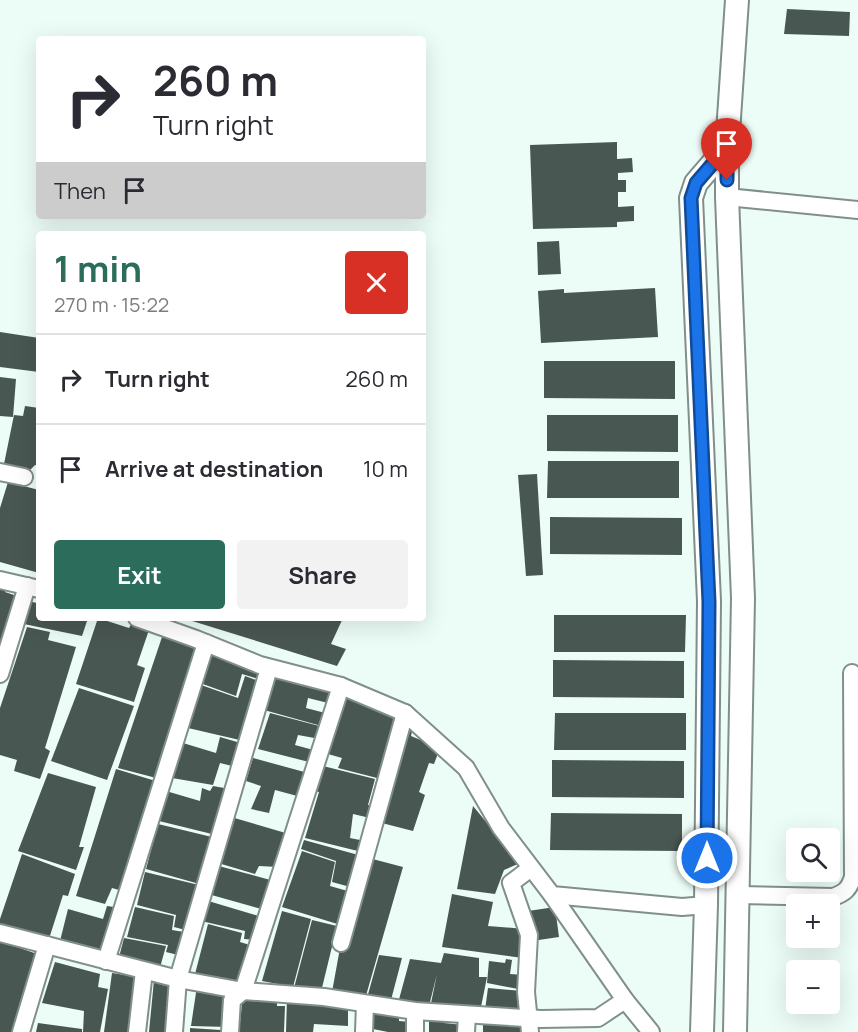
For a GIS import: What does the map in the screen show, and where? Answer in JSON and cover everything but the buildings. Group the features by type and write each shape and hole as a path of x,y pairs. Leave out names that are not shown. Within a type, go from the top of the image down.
{"main road":[{"path":"735,1032 743,598 727,147 737,0"},
{"path":"702,1032 706,905 709,602 691,198 696,183 727,147"}],"street":[{"path":"727,197 858,210"},
{"path":"0,472 24,477"},
{"path":"0,580 33,587 0,675"},
{"path":"145,621 269,668 341,686 405,713 466,768 501,828 552,895 625,1000 651,1032"},
{"path":"106,961 206,643"},
{"path":"174,1032 178,980 269,668"},
{"path":"738,896 833,897 843,894 850,887 853,877 852,673"},
{"path":"230,1032 232,1000 243,991 341,686"},
{"path":"341,944 405,713"},
{"path":"530,1025 526,992 529,935 511,883 531,868"},
{"path":"552,895 672,906 706,905"},
{"path":"0,933 178,980 243,991 324,997 530,1025 598,1018 625,1000"},
{"path":"21,1032 47,945"},
{"path":"137,1032 144,971"},
{"path":"364,1032 365,1004"},
{"path":"415,1011 415,1032"},
{"path":"466,1032 467,1015"}],"route":[{"path":"707,858 709,602 691,198 696,183 727,147 727,180"}]}
